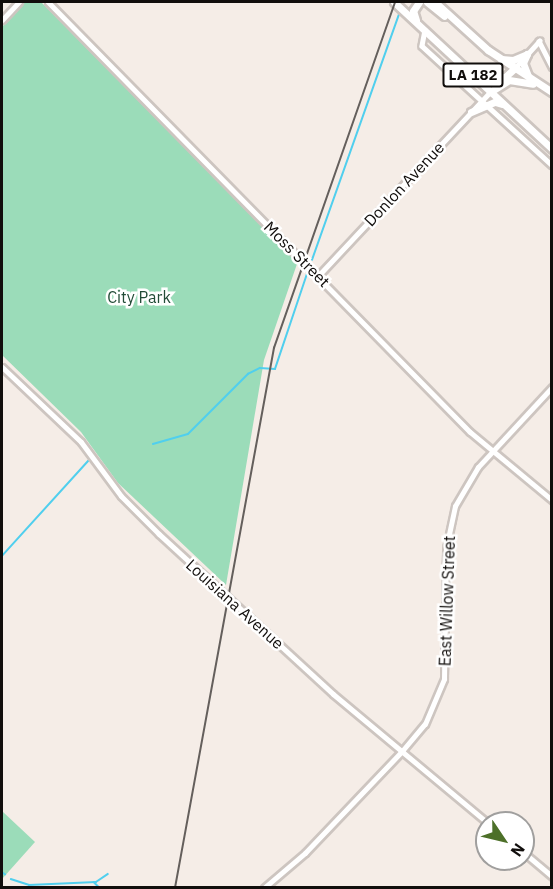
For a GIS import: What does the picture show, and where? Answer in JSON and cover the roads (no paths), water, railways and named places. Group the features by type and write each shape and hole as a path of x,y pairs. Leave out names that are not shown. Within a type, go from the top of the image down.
{"highway":[{"name":"LA 182","path":"394,2 552,149"},
{"path":"419,2 414,14 425,30"},
{"path":"427,2 480,43"},
{"name":"LA 182","path":"435,2 497,57 552,92"},
{"path":"497,57 513,60 527,54"},
{"path":"527,54 523,69 536,83"},
{"path":"456,59 492,79 505,77 514,69"},
{"path":"490,92 503,82 515,80 552,92"},
{"path":"471,112 484,103 495,102 504,105"},
{"path":"539,137 552,143"}],"main road":[{"path":"2,20 19,2"},
{"name":"Moss Street","path":"48,2 491,452 552,500"},
{"name":"Louisiana Avenue","path":"2,368 81,442 116,490 145,521 333,694 475,812"},
{"name":"East Willow Street","path":"402,751 425,724 441,690 446,662 448,529 464,487 491,452 552,387"},
{"path":"535,862 552,876"}],"street":[{"path":"425,30 422,46 552,165"},
{"path":"514,69 539,41 552,67"},
{"path":"484,103 490,92"},
{"name":"Donlon Avenue","path":"318,276 471,112"},
{"name":"East Willow Street","path":"264,888 305,853 402,751"}],"waterway":[{"path":"312,260 399,14"},
{"path":"153,444 188,434 248,374 260,368 275,369 308,271"},
{"path":"2,556 88,461"},
{"path":"11,879 29,885 96,882 108,874"},
{"path":"94,882 100,888"}],"railway":[{"path":"175,888 274,348 395,2"}],"park label":[{"name":"City Park","path":"139,297"}]}
